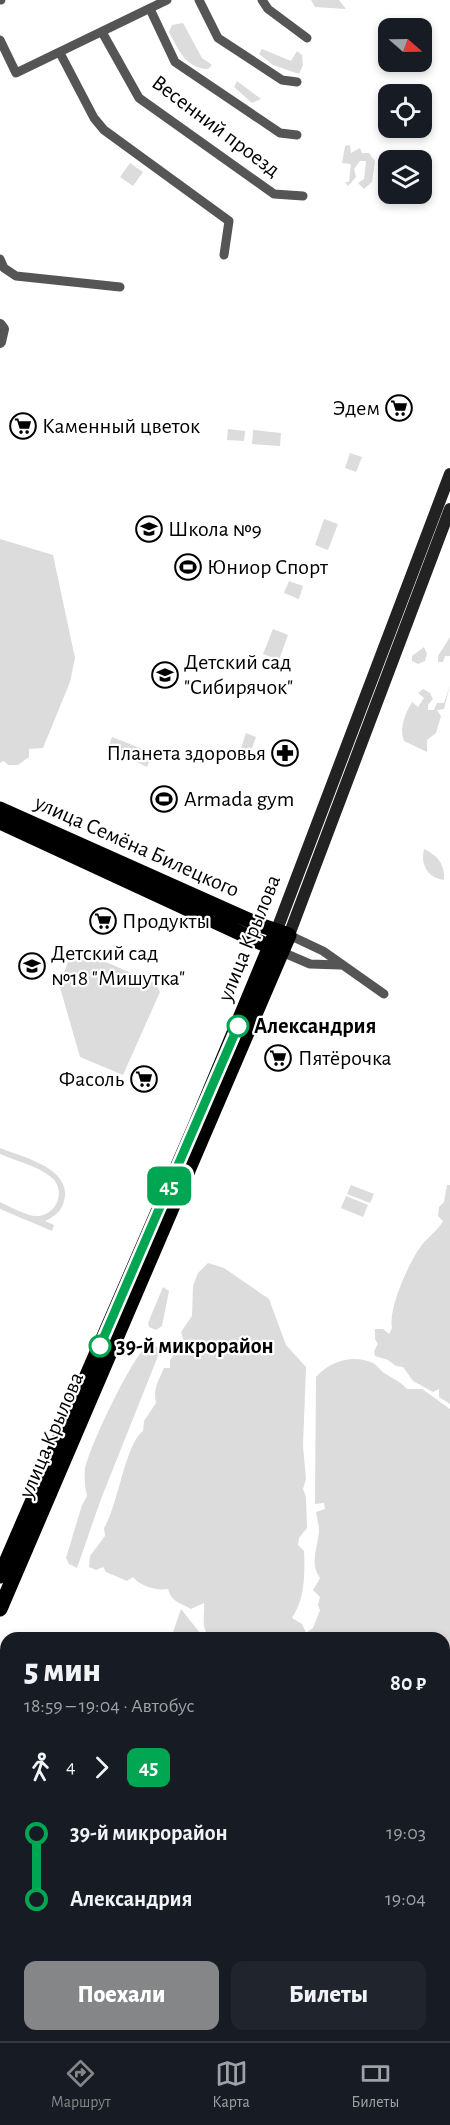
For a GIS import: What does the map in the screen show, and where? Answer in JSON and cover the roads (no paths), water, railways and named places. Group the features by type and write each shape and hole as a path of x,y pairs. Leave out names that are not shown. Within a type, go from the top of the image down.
{"main road":[{"name":"улица Крылова","path":"0,1576 279,941 450,474"},
{"name":"улица Крылова","path":"1,1606 279,941 450,509"},
{"name":"улица Семёна Билецкого","path":"0,809 279,941"},
{"name":"улица Семёна Билецкого","path":"0,822 279,941"}],"street":[{"path":"0,40 16,73 167,0"},
{"path":"199,0 218,38 282,80 297,82"},
{"path":"262,0 268,9 307,38"},
{"path":"150,9 175,62 280,133 297,135"},
{"name":"Весенний проезд","path":"102,32 139,98 274,194 303,196"},
{"path":"60,53 94,118 104,130 229,221 224,255"},
{"path":"0,259 4,268 16,276 120,287"},
{"path":"0,325 3,329 0,342"},
{"path":"279,941 322,951 384,994"},
{"name":"улица Семёна Билецкого","path":"279,941 310,963 341,965"}],"place":[{"name":"Эдем","path":"399,408"},
{"name":"Каменный цветок","path":"23,426"},
{"name":"Школа №9","path":"149,529"},
{"name":"Юниор Спорт","path":"188,567"},
{"name":"Детский сад \"Сибирячок\"","path":"165,675"},
{"name":"Планета здоровья","path":"285,753"},
{"name":"Armada gym","path":"164,799"},
{"name":"Продукты","path":"103,921"},
{"name":"Детский сад №18 \"Мишутка\"","path":"32,966"},
{"name":"Александрия","path":"238,1026"},
{"name":"Пятёрочка","path":"278,1058"},
{"name":"Фасоль","path":"144,1079"},
{"name":"39-й микрорайон","path":"100,1346"}]}
